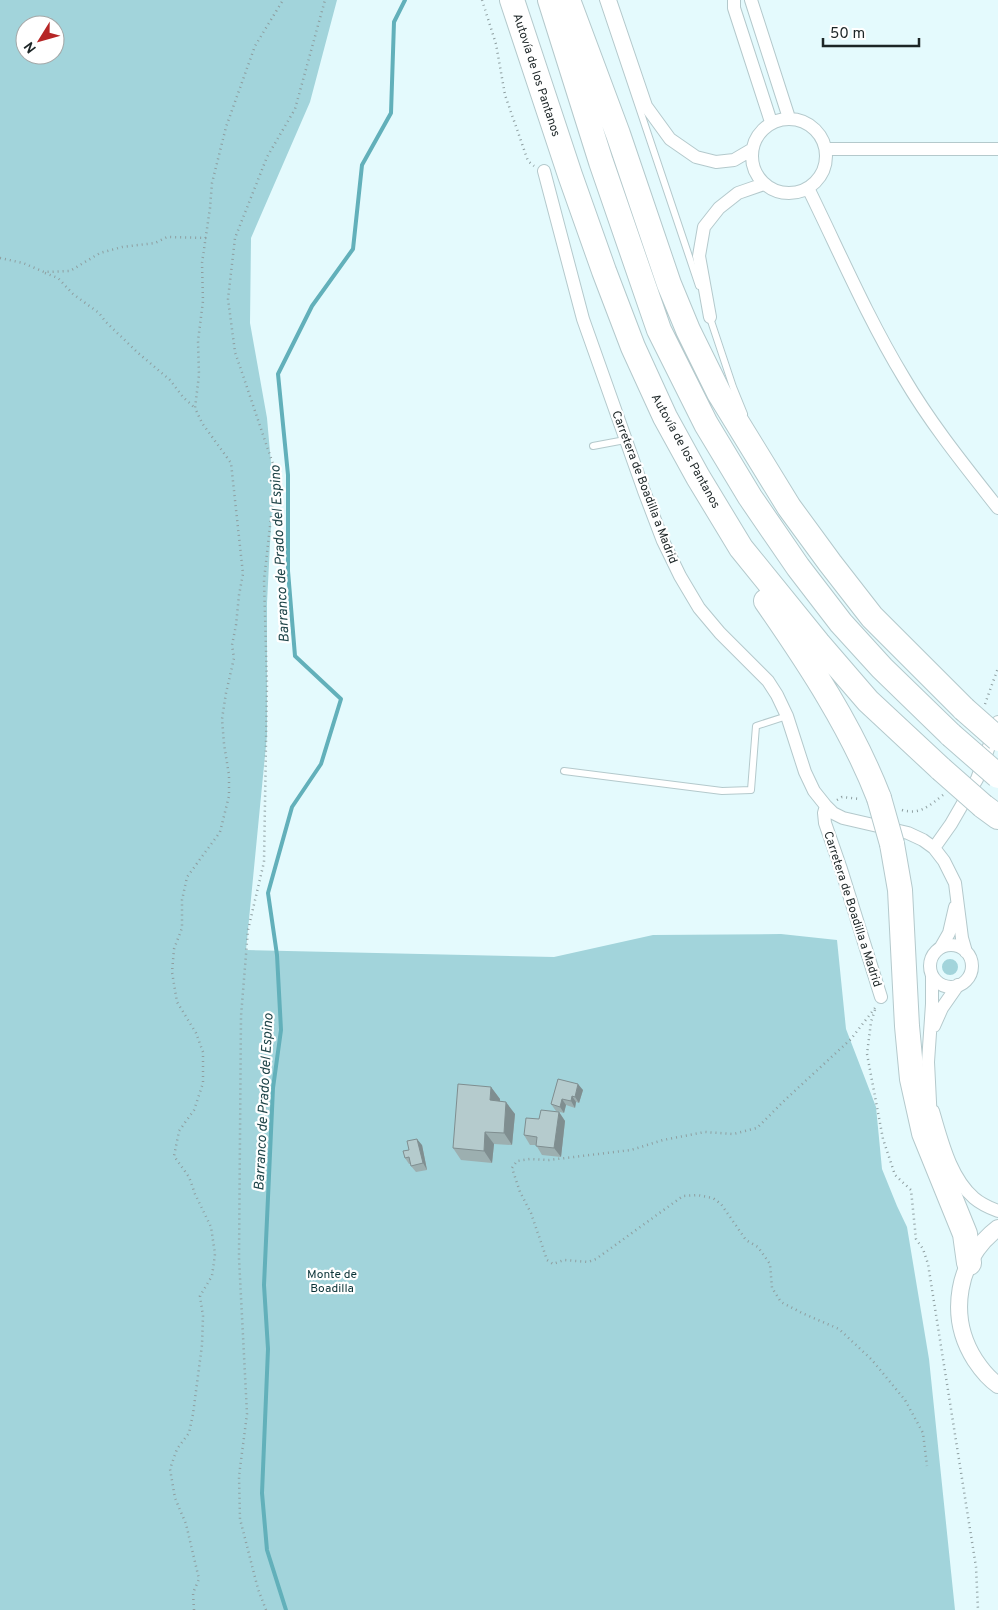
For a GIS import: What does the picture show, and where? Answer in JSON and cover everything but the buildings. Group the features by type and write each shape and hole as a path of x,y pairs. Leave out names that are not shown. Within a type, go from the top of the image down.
{"highway":[{"name":"Autovía de los Pantanos","path":"512,0 570,175 633,347 665,417 698,477 741,548 868,701 941,769 990,811"},
{"path":"550,0 601,162 659,330 706,424 750,497 798,567 842,623 882,668 951,735 998,776"},
{"path":"568,0 618,134 670,284 688,330 719,392 789,507 872,616 964,709 998,739"},
{"path":"741,548 750,577 783,625 841,720 862,757 879,798 892,844 900,890 907,1026 912,1079 924,1133 965,1234 969,1263"}],"street":[{"path":"610,0 646,106 670,139 696,157 716,162 734,160 752,150"},
{"path":"734,0 734,8 771,122"},
{"path":"751,0 789,118"},
{"path":"789,118 803,121 816,130 826,149 826,161 820,176 808,188 795,193 781,192 764,184 754,170 752,150 758,134 771,122 789,118"},
{"path":"826,149 998,149"},
{"name":"Carretera de Boadilla a Madrid","path":"544,171 583,320 663,541 680,576 699,608 720,633 768,681 777,695 805,772 814,791 826,806 824,813 825,823 841,869 879,1002"},
{"path":"710,317 699,256 704,227 719,208 738,193 764,184"},
{"path":"808,188 864,305 904,378 950,445 998,508"},
{"path":"934,848 977,779 998,722"},
{"path":"826,806 844,818 908,833 923,840 934,848 944,860 955,883 962,938 970,958 971,971 942,1008 929,1040"},
{"path":"941,948 954,918 956,894"},
{"path":"959,1218 934,1135 929,1097 929,1040 932,1004 930,964 937,950 946,946 957,946 966,952"},
{"path":"932,975 946,986 958,986"},
{"path":"929,1097 945,1150 957,1177 974,1198 998,1211"},
{"path":"997,1386 980,1368 969,1350 962,1331 958,1310 960,1290 969,1263 975,1251 998,1228"}],"lane":[{"path":"604,0 733,387 747,420"},
{"path":"754,436 789,507"},
{"path":"593,446 625,440"},
{"path":"564,771 722,791 751,790 756,726 786,716"}],"path":[{"path":"195,408 199,375 198,340 202,301 202,263 212,183 235,101 255,46 283,0"},
{"path":"266,1610 258,1589 240,1519 239,1476 247,1414 239,1258 241,1016 248,930 264,862 267,684 264,580 276,473 235,352 228,298 235,238 267,157 295,109 325,0"},
{"path":"482,0 496,44 505,95 528,161 538,170 544,171"},
{"path":"44,272 70,271 100,253 122,247 154,243 167,237 206,238"},
{"path":"0,258 24,263 58,278 73,294 99,313 137,352 170,380 183,397 195,408 202,423 231,463 244,574 232,645 234,658 222,719 229,775 229,796 220,832 188,877 182,900 182,928 174,949 172,972 177,1002 196,1033 203,1052 203,1083 194,1110 180,1131 174,1156 189,1177 194,1194 211,1227 215,1254 212,1276 200,1296 203,1316 202,1345 189,1433 177,1449 170,1469 175,1498 186,1524 199,1579 193,1593 194,1610"},
{"path":"879,1002 851,1039 757,1128 733,1134 706,1132 663,1140 631,1150 549,1160 530,1159 517,1161 512,1168 520,1192 531,1213 547,1260 552,1264 564,1260 588,1262 596,1259 683,1196 697,1195 712,1198 721,1204 746,1240 758,1247 770,1264 772,1288 780,1302 802,1314 839,1329 872,1360 905,1400 923,1433 927,1466"},
{"path":"879,1002 870,1022 867,1054 883,1138 895,1175 911,1190 916,1239 923,1249 928,1264 976,1567 978,1610"}],"green space":[{"name":"Monte de Boadilla","path":"0,0 337,0 310,102 251,238 250,323 267,418 273,486 267,603 267,735 246,950 554,957 653,935 781,934 837,940 846,1029 876,1107 882,1169 907,1227 929,1359 955,1610 0,1610"},
{"path":"947,959 953,959 958,964 956,973 947,975 942,970 942,964"}],"waterway":[{"name":"Barranco de Prado del Espino","path":"286,1610 267,1550 262,1493 268,1349 264,1285 273,1088 281,1030 277,955 268,893 292,807 321,764 341,699 295,656 288,571 288,475 278,374 312,306 353,249 362,165 391,113 394,22 405,0"}]}
